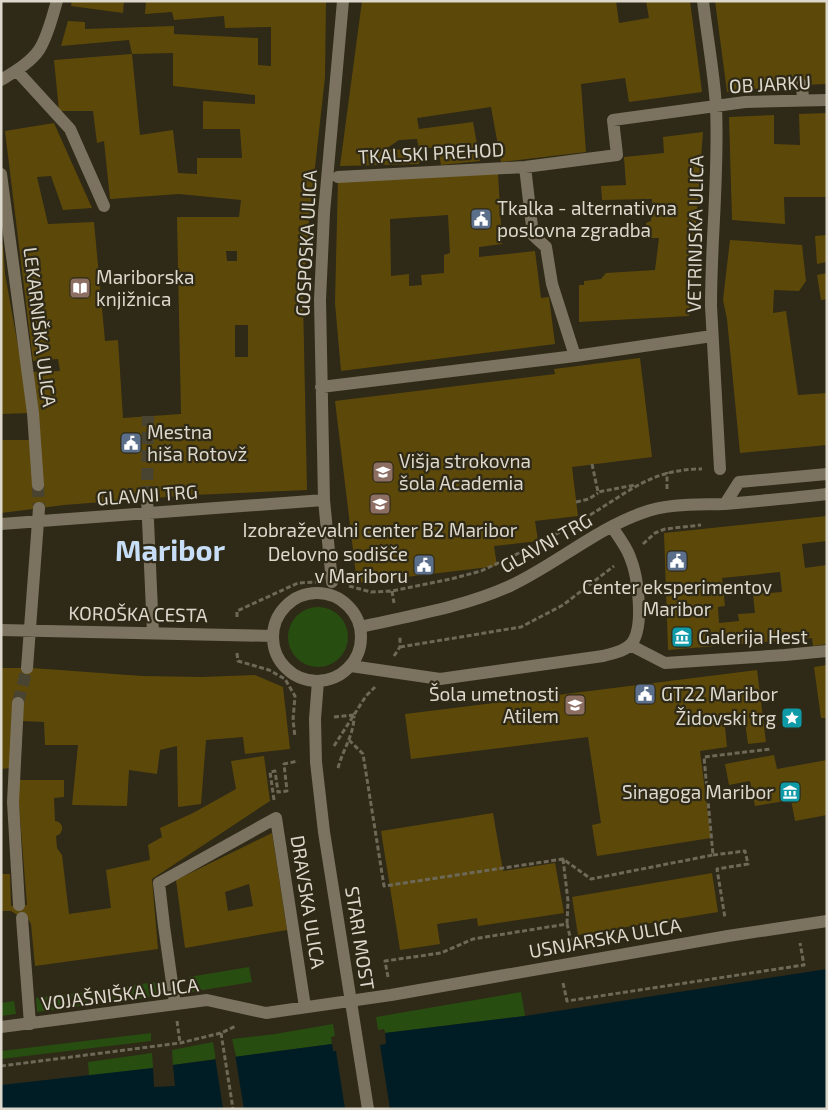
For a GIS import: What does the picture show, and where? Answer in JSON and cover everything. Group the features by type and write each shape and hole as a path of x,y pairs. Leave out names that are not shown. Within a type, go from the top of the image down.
{"street":[{"path":"1,80 17,71 38,50 50,25 57,1"},
{"name":"GOSPOSKA ULICA","path":"325,494 320,300 324,213 343,1"},
{"name":"VETRINJSKA ULICA","path":"703,1 716,106 716,192 711,280 712,336 720,469"},
{"path":"17,71 70,129 104,206"},
{"path":"802,85 803,100"},
{"name":"OB JARKU","path":"716,106 745,102 827,100"},
{"name":"TKALSKI PREHOD","path":"338,176 525,167 617,155 613,120 716,106"},
{"name":"TKALSKI PREHOD","path":"525,167 533,235 546,247 552,284 576,356"},
{"name":"LEKARNIŠKA ULICA","path":"1,174 33,413 38,485"},
{"path":"321,387 576,356 712,336"},
{"path":"725,504 739,482 827,474"},
{"path":"325,494 332,582"},
{"name":"GLAVNI TRG","path":"1,524 148,514 325,494"},
{"path":"612,527 643,512 666,507 725,504 827,494"},
{"path":"146,498 153,633"},
{"path":"27,668 39,508"},
{"name":"GLAVNI TRG","path":"360,627 467,602 508,587 534,574 612,527 630,555 637,578 637,637 630,645"},
{"path":"313,594 334,596 351,608 360,627 360,648 357,657 351,666 336,677 318,681 301,678 286,668 276,653 273,636 277,620 285,607 293,600 313,594"},
{"name":"KOROŠKA CESTA","path":"1,630 273,636"},
{"path":"351,666 440,679 603,656 623,651 630,645 665,663 785,656 827,651"},
{"name":"STARI MOST","path":"318,681 315,720 317,772 324,832 368,1109"},
{"path":"18,703 13,802 30,1024"},
{"name":"DRAVSKA ULICA","path":"175,1004 159,883 276,818 305,1007"},
{"name":"USNJARSKA ULICA","path":"391,995 728,936 827,921"},
{"name":"VOJAŠNIŠKA ULICA","path":"1,1027 207,1000 266,1013 391,995"}],"path":[{"path":"592,464 598,492"},
{"path":"576,502 589,499 598,492 638,485"},
{"path":"400,647 521,627 563,604 630,555 654,533 665,529 702,524"},
{"path":"293,720 295,696 285,679 269,670 238,661 236,611 298,583 332,582 371,592 392,591"},
{"path":"338,768 343,751 354,728 354,715"},
{"path":"349,740 363,754 384,886 563,859 591,879 713,855 746,851 748,864 717,869 728,936"},
{"path":"713,855 704,757 771,749"},
{"path":"272,790 270,772 276,772 278,792 287,791 284,764 298,761"},
{"path":"563,859 568,901 567,924 576,962"},
{"path":"391,995 385,961 441,953 473,939 567,924"},
{"path":"560,965 567,1001 804,965"},
{"path":"1,1066 180,1043 221,1033 266,1013"},
{"path":"221,1033 234,1109"}],"green space":[{"path":"318,607 335,612 343,620 348,637 343,654 335,662 318,667 301,662 293,654 288,637 293,620 301,612"},
{"path":"249,967 252,982 191,992 189,977"},
{"path":"155,982 157,996 101,1004 99,990"},
{"path":"93,991 95,1004 37,1012 36,998"},
{"path":"521,992 525,1016 385,1033 384,1029 378,1030 376,1017"},
{"path":"14,1001 16,1014 1,1016 1,1003"},
{"path":"333,1024 335,1036 331,1037 332,1044 236,1057 232,1039"},
{"path":"151,1033 151,1041 1,1059 1,1051"},
{"path":"213,1042 216,1059 173,1065 172,1050"},
{"path":"152,1053 153,1068 89,1076 88,1062"}],"water":[{"path":"827,969 827,1109 1,1109 1,1085 153,1068 154,1087 175,1086 173,1065 332,1044 385,1033 525,1016"}],"pier":[{"path":"385,1031 386,1044 380,1045 390,1109 345,1109 336,1051 333,1051 332,1042"},
{"path":"235,1054 244,1109 223,1109 215,1057"}],"building":[{"path":"72,1 124,1 123,13 71,6"},
{"path":"146,1 326,1 325,77 309,221 303,299 307,490 193,495 64,505 1,513 1,440 32,440 31,372 60,371 58,359 33,361 5,131 54,123 92,208 63,210 51,176 37,177 48,224 94,222 105,341 118,340 123,418 181,414 177,217 239,217 241,200 179,194 110,199 104,141 97,143 93,111 59,111 54,60 132,54 129,40 61,46 68,21 85,22 85,29 174,26 174,34 258,38 258,65 271,66 271,27 225,28 224,16 174,20 172,12 145,14","holes":["173,53 173,86 255,95 255,104 203,101 203,129 240,129 242,158 197,158 197,174 178,173 173,130 140,135 132,54","226,251 237,251 237,261 227,261","235,325 248,325 248,357 235,357"]},
{"path":"362,1 616,1 619,23 649,18 646,1 690,1 702,92 629,102 625,78 581,84 586,152 501,162 491,107 417,118 419,129 473,122 480,161 441,165 438,147 419,149 417,139 399,140 384,150 418,149 419,164 340,166"},
{"path":"715,1 827,1 827,84 782,86 727,92"},
{"path":"827,113 827,197 784,197 785,224 732,220 729,117 774,115 774,144 800,145 799,114"},
{"path":"703,132 689,316 579,322 579,285 584,285 584,281 601,279 606,273 655,270 659,238 646,238 646,223 651,221 652,199 602,200 601,186 626,185 624,157 664,153 663,137"},
{"path":"498,173 502,244 479,247 479,257 535,251 541,298 549,297 555,344 341,371 335,303 338,179","holes":["448,215 450,253 444,255 444,273 421,275 422,285 409,286 409,274 391,276 390,219"]},
{"path":"827,235 827,262 817,264 815,236"},
{"path":"730,240 802,245 806,281 799,291 774,290 773,313 786,311 798,395 827,393 827,445 740,453 727,319 723,300"},
{"path":"1,245 3,245 5,274 30,413 1,414"},
{"path":"827,273 827,299 821,300 817,275"},
{"path":"640,358 652,457 572,467 578,516 535,521 538,541 494,546 497,566 357,583 335,401 555,374 554,369"},
{"path":"827,516 827,541 802,544 805,568 827,565 827,644 813,646 812,638 668,650 664,533","holes":["780,572 782,592 753,594 755,613 738,614 739,621 719,623 718,607 725,606 722,578"]},
{"path":"827,665 827,718 821,718 814,667"},
{"path":"1,668 32,668 142,676 202,677 255,675 283,687 290,749 245,754 243,737 206,740 201,804 178,807 177,746 160,750 157,774 129,770 127,806 72,805 78,745 45,745 44,722 22,721 10,768 1,769"},
{"path":"757,670 766,742 748,744 744,714 724,716 727,747 700,751 711,838 597,856 592,825 601,823 588,737 411,759 405,714"},
{"name":"Sinagoga Maribor","path":"774,755 777,769 827,760 827,815 795,821 791,800 755,806 750,781 729,785 725,764"},
{"path":"264,756 270,801 152,879 158,949 35,966 31,924 28,919 22,918 11,911 1,911 1,874 10,874 11,906 27,905 17,780 64,780 64,797 54,798 55,821 59,822 62,826 60,834 56,836 57,848 62,855 69,914 111,908 106,870 150,860 148,845 162,837 160,828 193,813 236,789 231,761"},
{"path":"493,813 503,871 555,863 564,913 478,926 477,918 437,924 440,944 400,950 381,831"},
{"path":"272,833 287,930 185,948 176,880","holes":["249,884 253,906 228,911 225,892"]},
{"path":"712,873 718,912 578,935 572,897"}],"tunnel":[{"path":"147,498 148,416"},
{"path":"38,485 39,508"},
{"path":"18,703 27,668"}],"place":[{"name":"Tkalka - alternativna poslovna zgradba","path":"481,219"},
{"name":"Mariborska knjižnica","path":"80,288"},
{"name":"Mestna hiša Rotovž","path":"131,443"},
{"name":"Višja strokovna šola Academia","path":"383,472"},
{"name":"Izobraževalni center B2 Maribor","path":"380,504"},
{"name":"Center eksperimentov Maribor","path":"677,561"},
{"name":"Delovno sodišče v Mariboru","path":"424,565"},
{"name":"Galerija Hest","path":"682,637"},
{"name":"GT22 Maribor","path":"645,694"},
{"name":"Šola umetnosti Atilem","path":"575,705"},
{"name":"Židovski trg","path":"792,718"},
{"name":"Sinagoga Maribor","path":"790,792"}],"district":[{"name":"Maribor","path":"170,551"}]}
